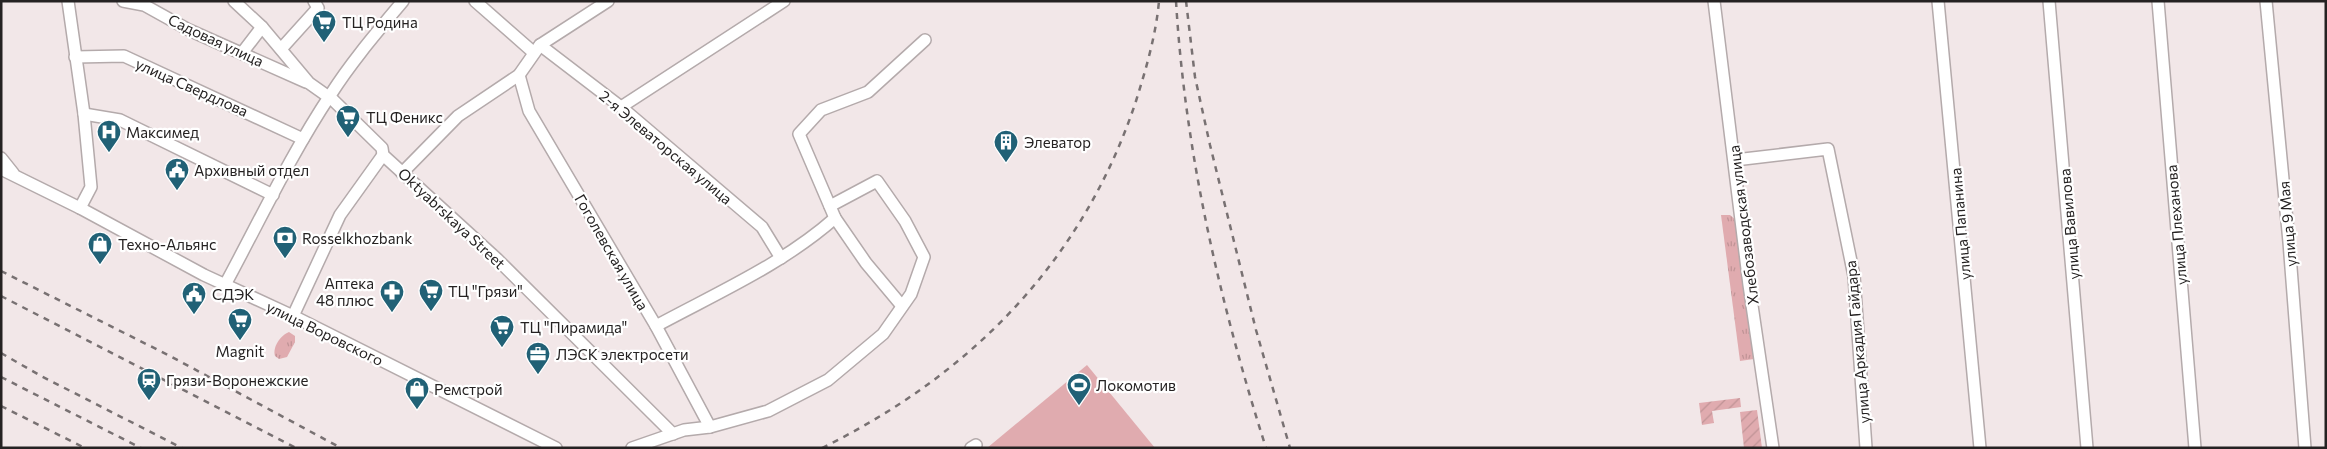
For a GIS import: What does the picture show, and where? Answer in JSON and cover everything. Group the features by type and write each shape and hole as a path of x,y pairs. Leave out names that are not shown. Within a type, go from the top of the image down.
{"street":[{"path":"68,1 84,114 91,187 80,208"},
{"name":"Садовая улица","path":"123,1 144,5 189,30 309,83"},
{"name":"Oktyabrskaya Street","path":"234,1 262,27 309,83 329,97 382,148 383,155 497,259 673,434"},
{"path":"281,49 318,8 314,1"},
{"path":"226,283 303,139 329,97 403,1"},
{"name":"2-я Элеваторская улица","path":"475,1 537,49 621,107 762,227 781,258"},
{"path":"402,173 458,116 519,75 537,49 608,1"},
{"path":"621,107 784,1"},
{"name":"Хлебозаводская улица","path":"1714,1 1749,285 1773,448"},
{"name":"улица Папанина","path":"1938,1 1980,448"},
{"name":"улица Вавилова","path":"2049,1 2087,448"},
{"name":"улица Плеханова","path":"2158,1 2195,448"},
{"name":"улица 9 Мая","path":"2266,1 2289,242 2305,448"},
{"path":"242,53 262,27"},
{"path":"902,306 866,264 835,218 799,134 821,110 868,92 925,40"},
{"name":"улица Свердлова","path":"75,57 124,56 303,139"},
{"name":"Гоголевская улица","path":"519,75 529,111 656,326 710,427"},
{"path":"84,114 120,120 273,195"},
{"name":"улица Аркадия Гайдара","path":"1735,160 1828,148 1854,276 1866,448"},
{"path":"293,316 340,215 383,155"},
{"name":"улица Воровского","path":"1,158 15,176"},
{"name":"улица Воровского","path":"1,170 80,208 204,275 226,283 556,448"},
{"path":"632,448 684,430 710,427 768,411 828,380 883,334 911,294 924,256 905,220 877,181 830,206"},
{"path":"656,326 781,258 817,234 835,218"}],"green space":[{"path":"1721,215 1730,215 1736,220 1754,359 1740,361"},
{"path":"289,332 295,336 295,342 287,357 279,359 274,353 276,345"},
{"name":"Локомотив","path":"1087,365 1155,448 987,448"},
{"path":"1740,398 1741,407 1712,411 1714,423 1702,425 1699,403"},
{"path":"1757,410 1762,448 1744,448 1740,412"}],"railway":[{"path":"822,448 876,418 927,385 973,348 1015,307 1053,262 1086,212 1113,159 1136,101 1143,77 1153,39 1159,1"},
{"path":"1176,1 1187,115 1207,227 1234,338 1266,448"},
{"path":"1186,1 1195,77 1210,145 1256,330 1290,448"},
{"path":"1,271 170,356 341,448"},
{"path":"1,296 296,448"},
{"path":"1,353 41,376 182,448"},
{"path":"1,377 141,448"},
{"path":"1,406 85,448"}],"place":[{"name":"ТЦ Родина","path":"324,43"},
{"name":"ТЦ Феникс","path":"348,138"},
{"name":"Максимед","path":"109,153"},
{"name":"Элеватор","path":"1006,163"},
{"name":"Архивный отдел","path":"177,191"},
{"name":"Rosselkhozbank","path":"285,259"},
{"name":"Техно-Альянс","path":"100,265"},
{"name":"ТЦ \"Грязи\"","path":"431,312"},
{"name":"Аптека 48 плюс","path":"392,313"},
{"name":"СДЭК","path":"194,315"},
{"name":"Magnit","path":"240,341"},
{"name":"ТЦ \"Пирамида\"","path":"502,348"},
{"name":"ЛЭСК электросети","path":"538,375"},
{"name":"Грязи-Воронежские","path":"149,401"},
{"name":"Локомотив","path":"1079,406"},
{"name":"Ремстрой","path":"417,410"}]}
